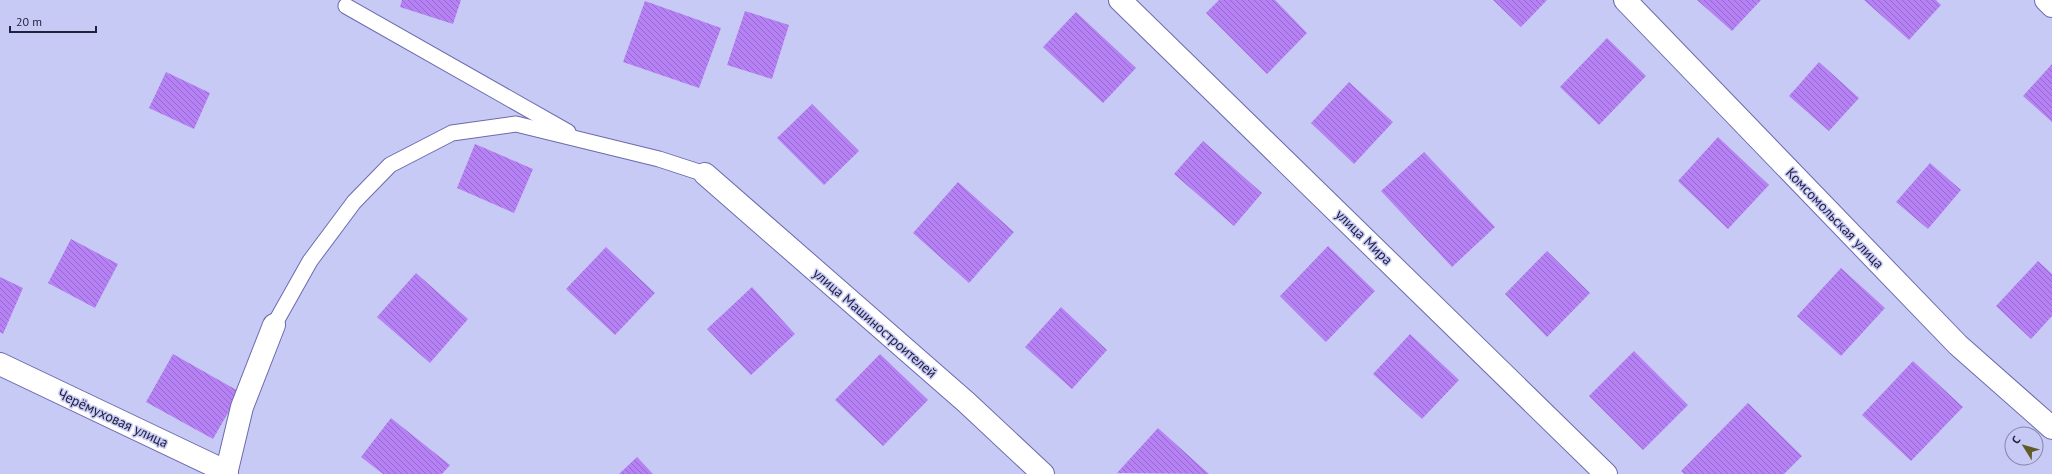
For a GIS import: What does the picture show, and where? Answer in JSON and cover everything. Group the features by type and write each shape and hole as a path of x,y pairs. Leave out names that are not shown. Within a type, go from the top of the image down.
{"street":[{"name":"улица Мира","path":"1120,0 1606,474"},
{"name":"Комсомольская улица","path":"1625,0 1958,345 2052,428"},
{"path":"2046,0 2052,6"},
{"name":"улица Машиностроителей","path":"704,174 966,402 1042,474"},
{"path":"227,473 242,408 274,325"},
{"name":"Черёмуховая улица","path":"0,364 227,473"}],"lane":[{"path":"346,6 583,140"},
{"path":"274,325 310,261 354,202 390,165 452,133 516,124 660,159 704,174"}],"building":[{"path":"402,0 461,0 453,24 400,7"},
{"path":"1219,0 1275,0 1307,33 1267,74 1206,13"},
{"path":"1493,0 1547,0 1521,27"},
{"path":"1697,0 1761,0 1732,31"},
{"path":"1864,0 1936,0 1941,5 1909,40"},
{"path":"645,1 721,28 699,88 623,62"},
{"path":"745,11 789,25 772,79 727,65"},
{"path":"1076,12 1136,68 1103,103 1043,47"},
{"path":"1607,38 1646,76 1599,125 1560,87"},
{"path":"1819,62 1859,98 1829,131 1789,96"},
{"path":"2052,64 2052,122 2023,96"},
{"path":"166,72 210,93 194,129 149,108"},
{"path":"1349,82 1393,122 1354,164 1311,123"},
{"path":"812,104 859,151 824,185 777,138"},
{"path":"1718,137 1769,185 1728,229 1678,181"},
{"path":"1203,141 1262,193 1234,226 1174,174"},
{"path":"475,144 533,169 514,213 457,188"},
{"path":"1424,152 1495,227 1452,267 1381,191"},
{"path":"1930,163 1961,190 1928,229 1896,202"},
{"path":"958,182 1014,232 969,283 913,233"},
{"path":"71,239 118,264 95,308 48,283"},
{"path":"1328,246 1375,291 1326,342 1280,296"},
{"path":"606,247 655,293 615,335 566,289"},
{"path":"1547,251 1590,293 1547,337 1505,294"},
{"path":"2038,261 2052,274 2052,316 2031,339 1996,306"},
{"path":"1841,268 1885,308 1841,356 1797,316"},
{"path":"416,273 468,319 430,363 377,317"},
{"path":"0,277 23,288 3,334 0,332"},
{"path":"752,287 795,334 751,375 707,329"},
{"path":"1061,307 1107,350 1072,389 1025,347"},
{"path":"1410,334 1459,380 1422,419 1373,374"},
{"path":"1634,351 1688,405 1643,450 1589,396"},
{"path":"173,354 240,392 213,439 146,402"},
{"path":"880,354 928,400 883,446 835,400"},
{"path":"1913,361 1963,407 1911,461 1862,415"},
{"path":"1748,403 1802,456 1784,474 1684,474 1681,471"},
{"path":"391,418 450,465 442,474 383,474 361,457"},
{"path":"1158,428 1209,474 1117,473"},
{"path":"637,457 653,474 619,474"}]}
